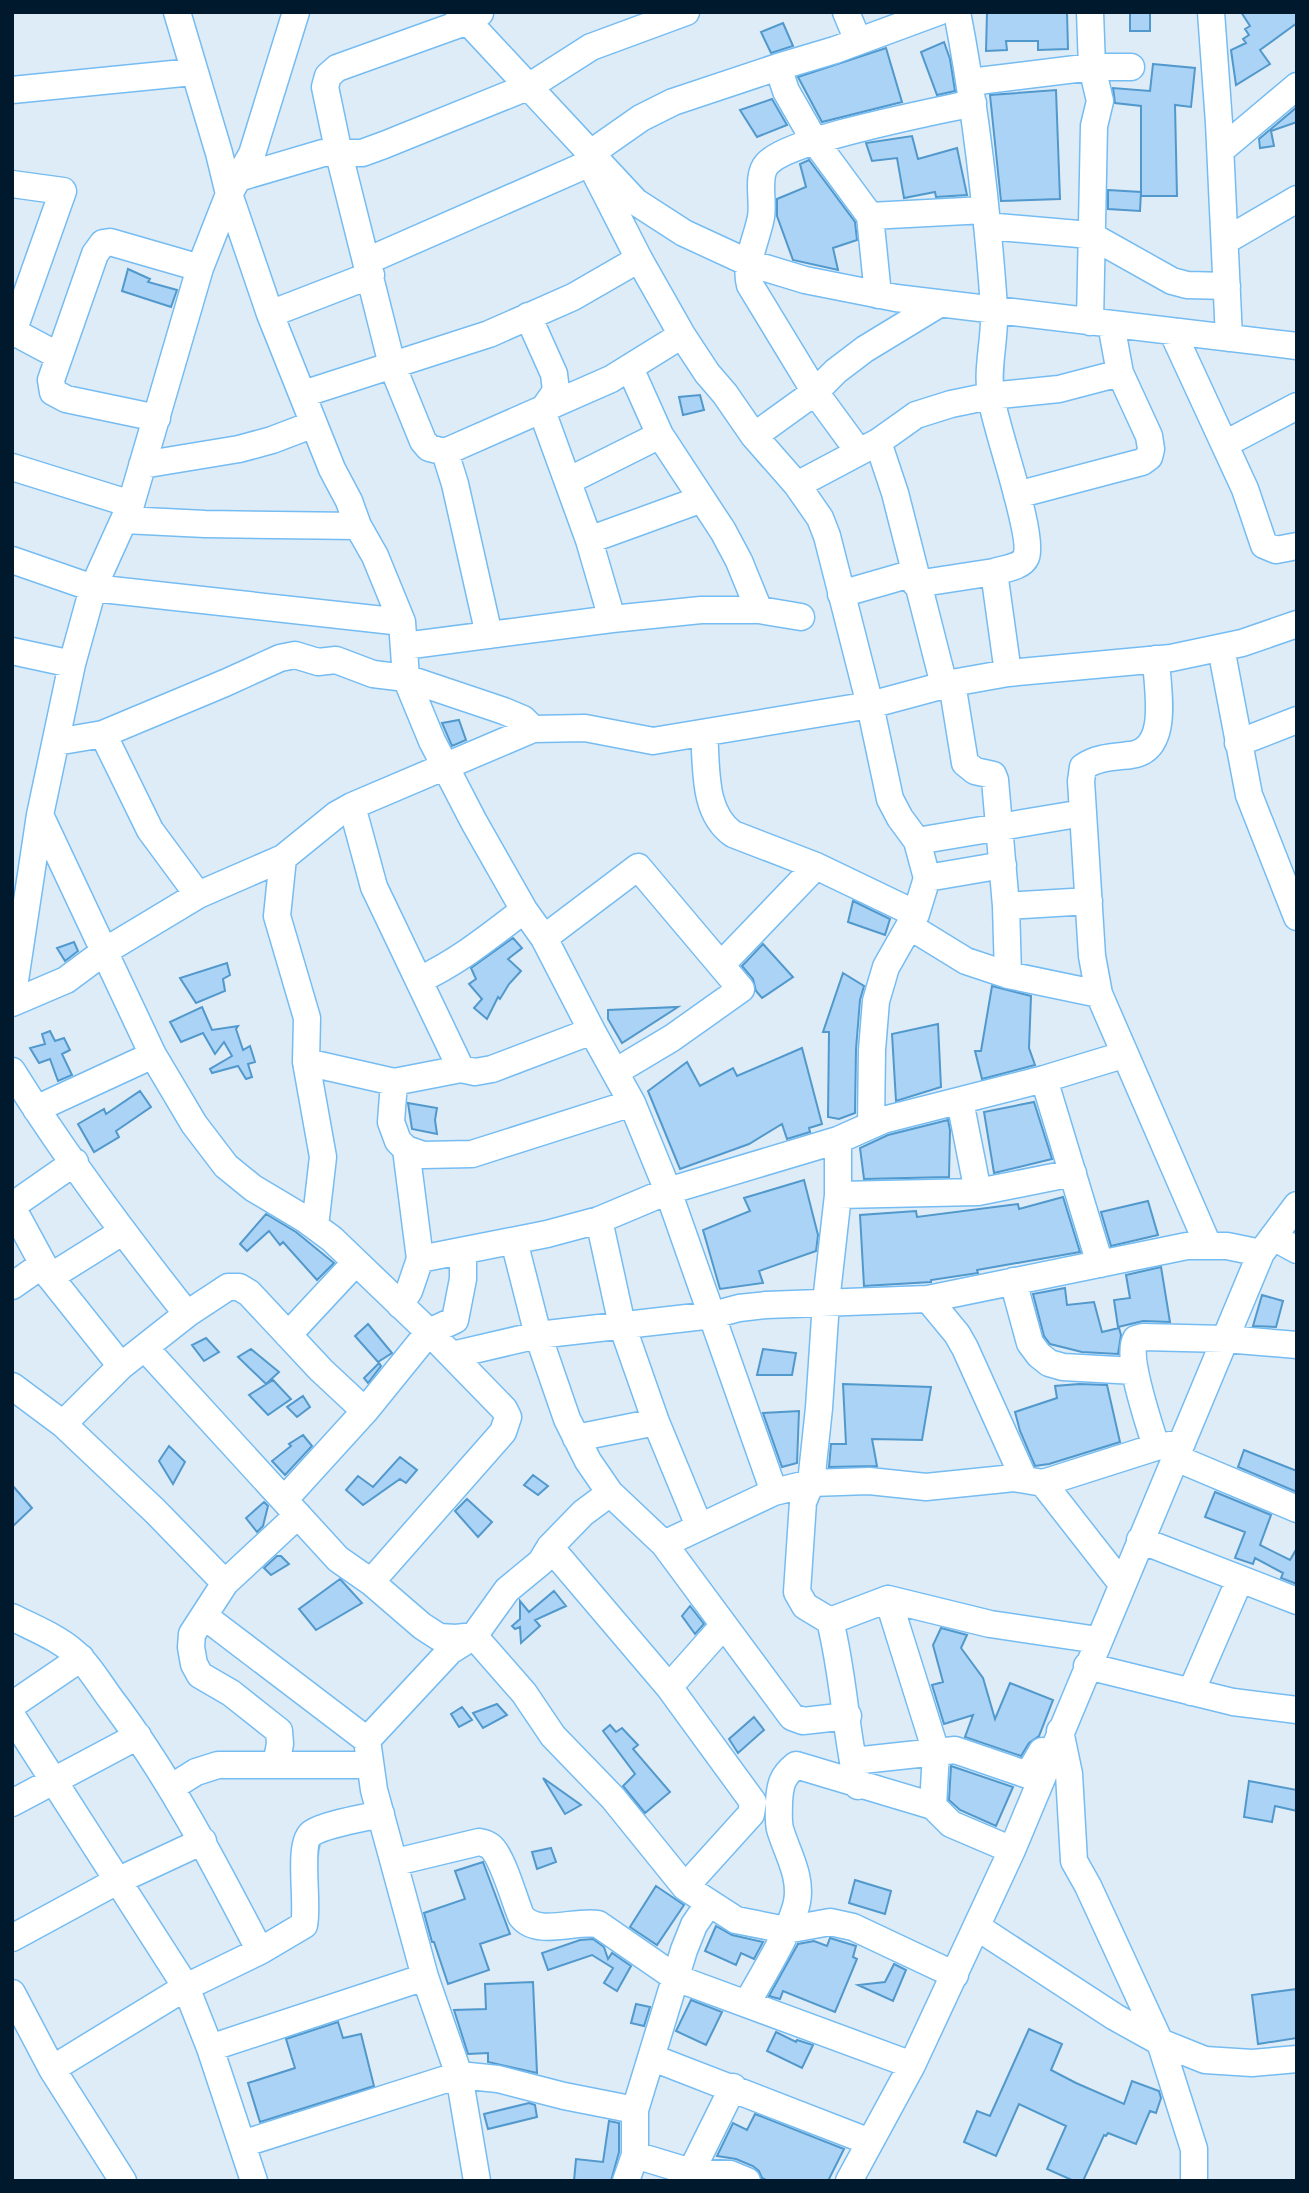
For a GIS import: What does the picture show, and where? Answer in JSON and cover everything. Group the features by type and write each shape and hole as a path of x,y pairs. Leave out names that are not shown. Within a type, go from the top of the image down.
{"street":[{"path":"177,12 219,153 234,186 270,314 358,526 375,556 403,634 406,678 444,765 524,910 544,938 632,1103 668,1191 775,1492"},
{"path":"296,12 252,154 234,186 200,268 127,512 93,588 72,664 40,815 23,857 12,1001 66,980 105,951 198,895 283,858 336,815 352,806 533,729 585,728 653,741 870,705 948,684 1008,673 1156,659 1221,648 1297,624"},
{"path":"234,186 323,153 362,153 384,145 530,86 591,47 686,12"},
{"path":"846,12 858,41"},
{"path":"270,314 593,159 641,118 673,103 938,12"},
{"path":"841,594 915,578 994,572 1022,563 1027,557 1028,547 1017,495 990,396 995,311 972,92 957,12"},
{"path":"1017,495 1142,462 1149,457 1151,449 1149,436 1100,323 1090,235 1094,126 1100,101 1092,67 1090,12"},
{"path":"682,335 611,379 542,411 445,452 429,448 423,441 393,365 339,155 325,88 328,76 337,68 469,15 593,159 636,202 684,233 749,262 805,280 878,295 1297,346"},
{"path":"1216,16 1229,338"},
{"path":"778,67 786,91 814,140 870,216 878,295"},
{"path":"1008,975 1003,865 993,775 975,771 965,763 948,684 915,578 895,493 868,447 815,392 752,291 747,275 761,217 765,165 776,157 814,140 972,92 1092,67 1131,67"},
{"path":"12,90 193,72"},
{"path":"1221,150 1297,86"},
{"path":"593,159 639,259 682,335 706,373 725,394 754,436 797,485 823,527 870,705 890,799 917,841 927,878 913,920 886,967 876,1000 871,1124"},
{"path":"12,184 63,191 13,331 59,356"},
{"path":"1225,242 1297,199"},
{"path":"870,216 986,218 1090,235 1172,281 1187,285 1227,286"},
{"path":"157,418 58,396 51,386 51,380 95,254 103,243 110,242 200,268"},
{"path":"303,394 489,334 573,297 639,259"},
{"path":"754,436 815,392 836,371 865,349 939,304"},
{"path":"528,316 554,374 556,391 542,411"},
{"path":"1172,331 1245,489 1264,545 1276,550 1297,546"},
{"path":"630,368 660,435 739,561 760,610"},
{"path":"797,485 868,447 916,415 990,396 1059,389 1121,373"},
{"path":"1225,444 1297,407"},
{"path":"542,411 589,540 612,619"},
{"path":"142,465 239,449 314,424"},
{"path":"568,481 660,435"},
{"path":"445,452 489,635"},
{"path":"12,467 127,512 205,524 358,526"},
{"path":"589,540 702,499"},
{"path":"12,560 93,588 403,634 489,635 701,610 760,610 801,617"},
{"path":"994,572 1008,673"},
{"path":"1221,648 1249,795 1297,917"},
{"path":"12,652 72,664"},
{"path":"56,742 103,734 280,658 295,655 318,662 336,660 373,674 406,678 504,711 523,719 533,729"},
{"path":"1156,659 1158,730 1153,741 1143,753 1093,760 1083,767 1081,780 1092,956 1099,994 1123,1055 1208,1245"},
{"path":"1238,743 1297,720"},
{"path":"704,733 709,796 723,827 733,834 816,866 913,920 966,961 1008,975 1099,994"},
{"path":"103,734 149,830 198,895"},
{"path":"352,806 374,887 461,1069"},
{"path":"917,841 1083,813"},
{"path":"40,815 153,1055 194,1124 226,1166 253,1188 315,1226 356,1262 452,1355 504,1409 508,1418 507,1424 485,1452 371,1582"},
{"path":"283,858 276,916 307,1018 306,1062 323,1157 315,1226"},
{"path":"927,878 1003,865"},
{"path":"721,965 816,866"},
{"path":"544,938 638,867 741,989 672,1038 615,1072"},
{"path":"1006,906 1089,901"},
{"path":"419,980 460,959 524,910"},
{"path":"306,1062 394,1082 461,1069 475,1072 492,1069 592,1031"},
{"path":"36,1110 153,1055"},
{"path":"420,1259 514,1241 599,1220 668,1191 838,1140 871,1124 1044,1079 1123,1055"},
{"path":"12,1071 36,1110 122,1232 187,1314"},
{"path":"1044,1079 1100,1264"},
{"path":"394,1082 391,1122 398,1141 406,1149 422,1155 472,1154 632,1103"},
{"path":"960,1101 978,1192"},
{"path":"838,1140 838,1195 811,1483 803,1502 797,1592 805,1606 830,1621 839,1657 855,1774"},
{"path":"400,1305 410,1291 420,1259 406,1149"},
{"path":"75,1162 12,1206 46,1271 121,1366"},
{"path":"838,1195 978,1192 1073,1173"},
{"path":"849,2181 912,2066 1012,1850 1140,1540 1171,1449 1267,1245 1297,1205"},
{"path":"599,1220 622,1325 656,1422 699,1525"},
{"path":"12,1286 122,1232"},
{"path":"514,1241 538,1335 576,1438 595,1473 610,1493 664,1544 792,1717 803,1721 848,1716"},
{"path":"452,1355 538,1335 713,1315 752,1306 929,1299 1187,1246 1267,1245 1297,1250"},
{"path":"276,1764 280,1744 279,1731 231,1693 200,1675 194,1664 192,1634 225,1583 291,1508 429,1332 455,1321 463,1279 463,1251"},
{"path":"288,1335 356,1262"},
{"path":"1013,1281 1030,1343 1049,1363 1063,1367 1135,1371"},
{"path":"63,1424 121,1366 187,1314 228,1287 239,1287 249,1293 365,1411"},
{"path":"929,1299 957,1334 1034,1481 1122,1584"},
{"path":"1171,1449 1135,1371 1133,1343 1143,1337 1225,1339 1297,1345"},
{"path":"145,1348 338,1559 439,1637 474,1636"},
{"path":"12,1386 63,1424 156,1512 225,1583"},
{"path":"576,1438 656,1422"},
{"path":"664,1544 699,1525 775,1492 811,1483 869,1481 926,1487 1000,1478 1034,1481 1171,1449 1297,1509"},
{"path":"172,1787 205,1768 218,1765 276,1764 368,1752 450,1651 474,1636 507,1590 541,1562 550,1547 583,1513 610,1493"},
{"path":"1140,1540 1297,1601"},
{"path":"550,1547 669,1687 753,1802 751,1814 685,1887"},
{"path":"1191,1692 1240,1579"},
{"path":"830,1621 888,1599 990,1624 1098,1640"},
{"path":"888,1599 936,1752 933,1806"},
{"path":"204,1616 368,1752 381,1814 425,1977 459,2075 477,2181"},
{"path":"12,1617 65,1645 81,1658 172,1787 260,1951"},
{"path":"669,1687 724,1625"},
{"path":"474,1636 524,1693 553,1735 613,1798 685,1887 736,1920 786,1930 830,1922 853,1927 955,1975"},
{"path":"12,1705 81,1658"},
{"path":"1087,1666 1233,1702 1297,1710"},
{"path":"855,1774 936,1752 955,1750 1028,1775 1074,1698"},
{"path":"12,1716 186,1987 210,2048 254,2181"},
{"path":"1060,1731 1069,1774 1074,1861 1160,2042 1194,2149 1194,2181"},
{"path":"12,1803 138,1736"},
{"path":"747,2003 786,1930 797,1903 798,1884 780,1828 780,1786 785,1773 796,1765 855,1774 933,1806 951,1824 1012,1850"},
{"path":"52,2069 186,1987 260,1951 304,1924 307,1913 304,1855 306,1839 310,1834 381,1814"},
{"path":"12,1938 117,1881 203,1841"},
{"path":"396,1862 479,1842 486,1843 493,1848 521,1916 527,1924 536,1927 586,1922 598,1924 676,1978 912,2066"},
{"path":"626,2181 635,2155 635,2110 694,1924 709,1903"},
{"path":"977,1927 1115,2017 1160,2042 1205,2060 1252,2063 1297,2059"},
{"path":"210,2048 425,1977"},
{"path":"12,1993 52,2069 124,2181"},
{"path":"653,2058 870,2141"},
{"path":"242,2144 459,2075 488,2077 635,2110"},
{"path":"691,2172 733,2087"},
{"path":"635,2155 691,2172 735,2178"}],"building":[{"path":"987,12 1067,12 1068,49 1038,50 1038,41 1006,41 1007,50 986,51"},
{"path":"1130,12 1150,12 1150,31 1130,31"},
{"path":"1241,12 1297,12 1297,23 1260,50 1270,64 1236,85 1231,50 1246,43 1243,39 1249,35 1245,29 1250,26"},
{"path":"783,23 793,46 771,53 761,32"},
{"path":"944,42 950,59 955,91 937,95 921,52"},
{"path":"886,48 902,102 822,122 798,77"},
{"path":"1153,64 1195,68 1191,107 1175,105 1177,196 1141,196 1141,106 1115,103 1113,88 1150,91"},
{"path":"1056,90 1060,199 1001,201 990,95"},
{"path":"772,99 787,125 757,137 740,110"},
{"path":"1297,107 1297,122 1271,131 1274,146 1260,148 1259,139"},
{"path":"912,136 918,159 957,148 967,195 936,197 935,192 904,198 897,158 872,161 866,143"},
{"path":"809,160 855,222 857,240 833,248 838,270 793,260 777,216 777,199 806,187 800,164"},
{"path":"1108,190 1141,192 1140,211 1108,209"},
{"path":"128,269 150,279 148,282 177,290 171,307 122,291"},
{"path":"700,395 704,410 683,415 679,397"},
{"path":"459,720 466,740 452,746 442,723"},
{"path":"853,901 890,919 885,935 848,922"},
{"path":"513,938 522,948 508,959 521,971 500,999 498,997 487,1019 474,1008 482,999 469,984 476,979 471,968"},
{"path":"74,942 78,951 65,961 57,948"},
{"path":"763,944 793,977 762,998 756,991 753,979 742,966"},
{"path":"227,963 230,975 223,979 225,991 196,1003 180,978"},
{"path":"843,973 864,986 860,1000 856,1049 855,1113 839,1119 828,1117 829,1032 823,1032"},
{"path":"992,986 1031,996 1029,1048 1035,1065 982,1079 975,1051 981,1051"},
{"path":"202,1007 212,1030 238,1026 236,1029 243,1050 250,1046 255,1062 248,1064 252,1077 246,1079 238,1066 212,1073 210,1069 232,1056 224,1042 215,1054 203,1033 181,1042 170,1022"},
{"path":"678,1007 622,1043 608,1019 608,1010"},
{"path":"938,1024 941,1087 896,1101 892,1034"},
{"path":"50,1031 55,1041 64,1038 70,1050 62,1054 72,1075 58,1081 50,1059 39,1063 30,1048 45,1044 42,1034"},
{"path":"802,1048 822,1124 809,1128 810,1132 787,1139 782,1124 749,1144 680,1169 648,1091 687,1062 700,1086 733,1068 737,1076"},
{"path":"140,1091 151,1107 116,1131 119,1137 94,1152 78,1124 104,1109 106,1114"},
{"path":"1034,1102 1052,1159 994,1173 984,1112"},
{"path":"408,1103 437,1108 437,1134 412,1129"},
{"path":"948,1120 949,1177 864,1179 860,1148 888,1135"},
{"path":"804,1180 818,1235 816,1251 759,1271 763,1283 720,1289 703,1230 750,1211 744,1198"},
{"path":"1063,1197 1080,1252 977,1270 978,1273 931,1282 864,1286 860,1215 916,1211 917,1217 1018,1204 1019,1209"},
{"path":"1148,1201 1158,1235 1111,1246 1101,1212"},
{"path":"266,1214 296,1232 334,1263 317,1280 283,1242 280,1245 269,1231 247,1251 240,1244"},
{"path":"1161,1267 1170,1322 1143,1321 1118,1327 1114,1300 1130,1298 1126,1275"},
{"path":"1065,1288 1067,1305 1094,1302 1102,1332 1119,1328 1121,1335 1118,1354 1082,1352 1050,1344 1044,1336 1033,1294"},
{"path":"1262,1295 1283,1301 1276,1327 1253,1326"},
{"path":"368,1324 392,1353 378,1362 355,1336"},
{"path":"206,1338 219,1352 204,1361 192,1345"},
{"path":"251,1349 279,1372 266,1384 238,1357"},
{"path":"763,1349 796,1353 792,1375 757,1375"},
{"path":"379,1363 381,1366 368,1383 364,1378"},
{"path":"273,1380 291,1399 268,1415 249,1395"},
{"path":"843,1384 931,1387 922,1440 872,1439 877,1466 829,1467 831,1444 846,1444"},
{"path":"1107,1385 1120,1442 1035,1466 1015,1412 1057,1398 1055,1386"},
{"path":"303,1396 310,1407 297,1417 287,1407"},
{"path":"799,1411 797,1463 782,1467 763,1413"},
{"path":"303,1435 312,1446 285,1475 272,1461 291,1446 289,1444"},
{"path":"169,1446 185,1462 173,1484 159,1461"},
{"path":"1244,1450 1297,1471 1297,1492 1238,1467"},
{"path":"400,1457 417,1470 406,1483 400,1479 363,1505 346,1490 358,1476 373,1487"},
{"path":"533,1475 548,1486 538,1495 524,1485"},
{"path":"12,1485 32,1508 12,1527"},
{"path":"1215,1492 1271,1515 1260,1545 1290,1560 1297,1548 1297,1584 1281,1578 1283,1573 1255,1558 1253,1564 1235,1558 1245,1532 1205,1517"},
{"path":"467,1499 492,1522 478,1537 455,1511"},
{"path":"264,1502 268,1506 263,1526 257,1532 246,1518"},
{"path":"277,1556 281,1556 289,1564 271,1575 264,1568"},
{"path":"340,1579 362,1603 316,1630 299,1609"},
{"path":"554,1591 566,1606 535,1620 540,1626 521,1643 520,1627 515,1629 512,1626 520,1619 520,1601 529,1612"},
{"path":"690,1606 704,1624 695,1634 682,1616"},
{"path":"941,1628 967,1635 961,1648 983,1678 995,1719 1010,1683 1053,1700 1039,1736 1029,1743 1021,1756 965,1737 973,1715 944,1724 932,1685 943,1682 933,1645"},
{"path":"497,1704 507,1715 483,1728 473,1713"},
{"path":"462,1707 472,1720 459,1727 451,1714"},
{"path":"754,1717 764,1730 738,1753 729,1739"},
{"path":"610,1725 616,1732 622,1728 638,1745 633,1749 670,1792 645,1813 623,1786 635,1774 603,1731"},
{"path":"951,1766 1013,1787 996,1826 960,1810 949,1800"},
{"path":"543,1778 581,1805 565,1814"},
{"path":"1249,1781 1297,1790 1297,1811 1275,1806 1272,1822 1244,1817"},
{"path":"551,1848 556,1862 537,1869 532,1852"},
{"path":"483,1862 510,1934 480,1944 489,1970 448,1984 424,1913 465,1899 455,1871"},
{"path":"855,1880 891,1891 885,1914 849,1903"},
{"path":"656,1886 684,1905 657,1945 630,1927"},
{"path":"716,1926 732,1935 763,1942 754,1959 741,1953 736,1965 705,1951"},
{"path":"830,1938 856,1946 853,1957 857,1959 835,2012 783,1991 780,1999 769,1996 798,1944 814,1941 827,1946"},
{"path":"593,1939 604,1947 608,1959 612,1953 631,1966 617,1991 604,1983 613,1968 592,1955 548,1970 542,1953 580,1940"},
{"path":"894,1964 906,1970 893,2001 858,1985 885,1982"},
{"path":"533,1982 537,2073 488,2062 488,2053 468,2054 454,2010 486,2009 485,1984"},
{"path":"1297,1989 1297,2038 1258,2044 1252,1995"},
{"path":"691,2000 722,2012 706,2045 676,2031"},
{"path":"636,2004 650,2007 644,2026 631,2023"},
{"path":"338,2022 343,2038 361,2034 374,2086 260,2122 248,2083 295,2068 286,2039"},
{"path":"1029,2029 1062,2044 1051,2070 1076,2083 1124,2104 1132,2081 1159,2091 1161,2098 1156,2113 1150,2111 1136,2144 1108,2133 1104,2135 1083,2181 1074,2181 1047,2169 1066,2126 1019,2104 996,2156 964,2142 977,2111 990,2116"},
{"path":"776,2032 796,2042 797,2040 813,2045 802,2068 767,2051"},
{"path":"529,2103 535,2105 537,2117 488,2129 484,2114"},
{"path":"755,2114 844,2149 828,2181 768,2181 762,2178 753,2166 736,2159 717,2156 733,2123 747,2130"},
{"path":"609,2121 619,2123 619,2152 611,2181 574,2181 576,2159 603,2162"}]}
